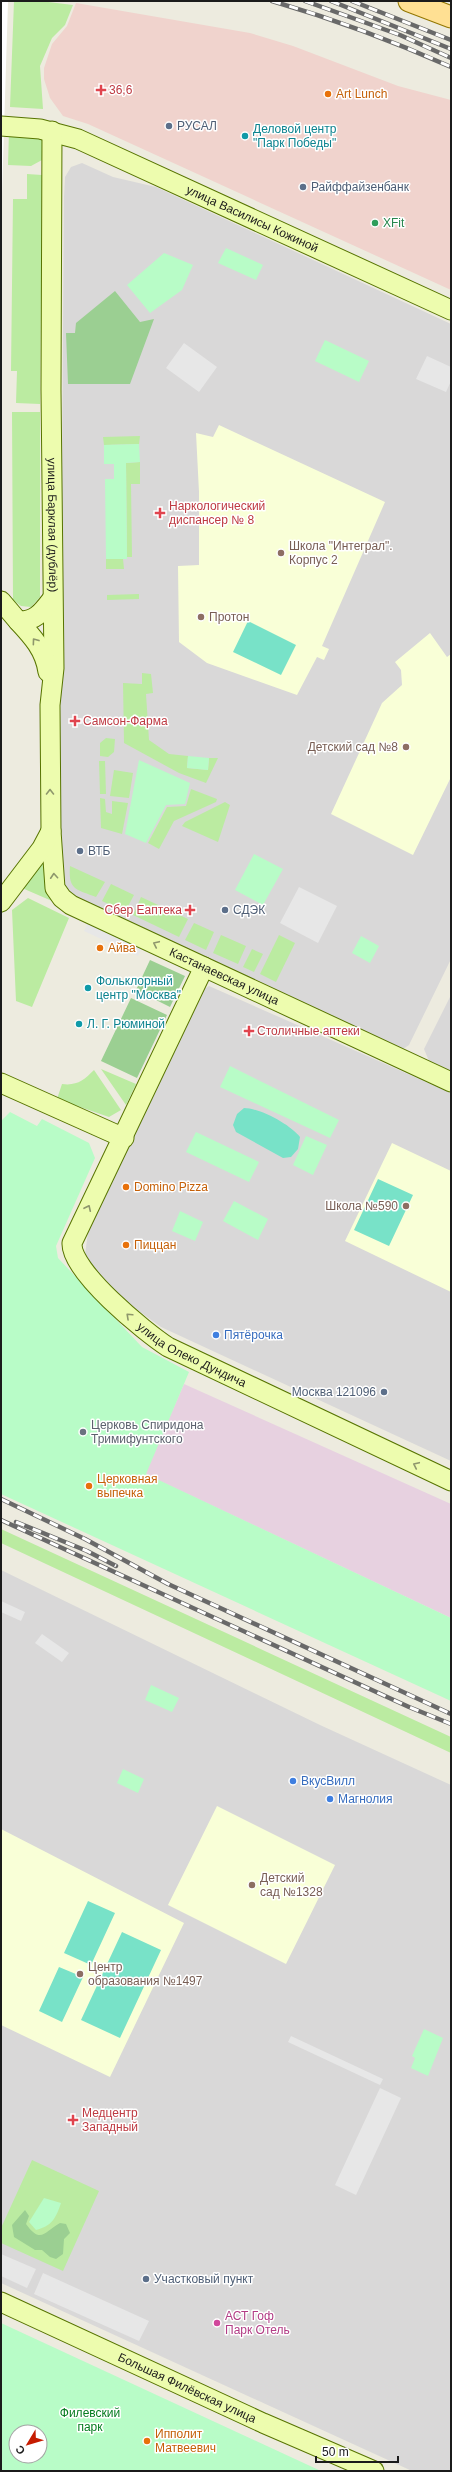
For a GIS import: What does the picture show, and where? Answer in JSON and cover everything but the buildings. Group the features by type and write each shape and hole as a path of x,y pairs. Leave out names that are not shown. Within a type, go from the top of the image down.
{"main road":[{"path":"409,1 451,17"}],"street":[{"name":"улица Василисы Кожиной","path":"1,126 26,127 52,131 78,139 451,310"},
{"name":"улица Барклая (дублёр)","path":"1,902 42,848 50,831 50,705 54,668 52,599 52,131"},
{"path":"18,621 26,622 34,619 52,599"},
{"path":"1,601 37,643 43,654 48,669 50,705"},
{"name":"Кастанаевская улица","path":"50,831 55,888 62,898 71,905 451,1082"},
{"name":"улица Олеко Дундича","path":"204,967 124,1138 113,1153 72,1243 74,1258 106,1295 151,1336 168,1347 451,1481"},
{"path":"1,1083 124,1138"},
{"name":"Большая Филёвская улица","path":"1,2302 263,2423 374,2471"}],"shaded area":[{"path":"76,3 250,33 293,46 398,86 451,100 451,290 88,124 63,116 50,98 44,79 44,68 52,44 67,26"},
{"path":"82,163 113,177 156,187 451,324 451,959 409,1045 400,1051 67,892 59,882 64,197 65,177 71,167"},
{"path":"184,343 217,367 199,392 166,368"},
{"path":"427,356 451,367 451,381 446,392 416,379"},
{"name":"Школа \"Интеграл\". Корпус 2","path":"219,425 385,502 322,646 329,649 324,660 317,657 297,695 207,663 179,642 178,566 199,565 199,492 196,433 213,437"},
{"name":"Детский сад №8","path":"430,633 447,657 451,654 451,777 413,855 331,814 382,703 402,685 401,670 395,662"},
{"path":"299,887 337,906 318,943 280,923"},
{"path":"90,918 144,943 138,956 84,931"},
{"path":"209,986 451,1093 451,1461 161,1327 114,1293 85,1255 88,1232 198,997 201,991"},
{"path":"451,995 451,1071 429,1061 424,1049"},
{"name":"Школа №590","path":"392,1143 451,1171 451,1292 345,1241"},
{"path":"184,1384 451,1504 451,1618 145,1474"},
{"path":"1,1570 320,1725 451,1785 451,2471 412,2471 1,2283"},
{"path":"1,1601 25,1612 21,1621 1,1612"},
{"path":"42,1634 69,1653 62,1662 35,1643"},
{"name":"Детский сад №1328","path":"217,1806 335,1865 286,1964 168,1905"},
{"name":"Центр образования №1497","path":"1,1829 184,1923 110,2077 1,2025"},
{"path":"291,2036 383,2079 380,2085 288,2042"},
{"path":"380,2088 401,2098 356,2195 335,2185"},
{"path":"1,2254 36,2269 27,2288 1,2276"},
{"path":"43,2273 149,2321 139,2341 34,2294"}],"green space":[{"path":"14,1 40,1 73,5 65,25 52,38 40,66 43,109 10,107"},
{"path":"9,131 36,132 43,140 49,160 42,160 31,166 8,165"},
{"path":"27,174 42,175 40,404 16,403 17,371 11,371 13,199 27,199"},
{"path":"226,248 263,265 256,280 218,263"},
{"path":"164,253 193,265 182,290 150,313 127,285"},
{"path":"115,291 140,322 154,319 130,384 68,384 66,333 75,333 76,323"},
{"path":"325,340 369,361 359,382 315,361"},
{"path":"12,412 40,412 40,597 31,607 21,606 13,600"},
{"path":"140,436 139,444 104,445 103,437"},
{"path":"139,444 140,462 126,463 127,559 106,559 105,479 114,479 114,464 104,464 104,445"},
{"path":"140,462 140,484 131,484 132,557 127,557 126,463"},
{"path":"106,559 123,559 124,569 106,569"},
{"path":"139,594 139,599 107,600 107,595"},
{"path":"248,621 296,645 281,675 233,652"},
{"path":"142,673 151,674 153,693 146,694 149,740 169,754 188,756 187,768 208,770 209,758 218,758 206,783 179,773 124,743 123,683 142,684"},
{"path":"106,738 115,739 114,752 108,757 100,756 100,743"},
{"path":"188,756 209,758 208,770 187,768"},
{"path":"139,760 190,783 185,804 166,805 146,843 125,834"},
{"path":"99,761 105,761 106,794 100,794"},
{"path":"114,770 133,773 129,798 110,796"},
{"path":"191,789 217,799 216,802 174,821 159,849 148,843 167,807 186,806"},
{"path":"100,798 105,799 106,812 112,814 112,801 128,803 122,834 101,828"},
{"path":"225,802 230,805 218,842 182,826 185,822"},
{"path":"47,852 53,899 52,901 22,888"},
{"path":"254,854 283,869 263,905 235,890"},
{"path":"70,866 105,882 96,897 75,888 70,880"},
{"path":"111,884 134,895 125,912 102,901"},
{"path":"141,897 188,919 179,937 133,915"},
{"path":"28,898 69,918 32,1007 16,1001 12,910"},
{"path":"194,923 214,932 206,950 185,940"},
{"path":"221,935 246,946 238,964 213,953"},
{"path":"279,935 295,943 276,982 260,974"},
{"path":"361,936 379,946 370,963 352,953"},
{"path":"252,949 263,954 254,972 243,967"},
{"path":"150,960 185,976 170,1007 136,990"},
{"path":"131,998 167,1015 137,1078 101,1061"},
{"path":"230,1066 339,1120 330,1138 220,1087"},
{"path":"101,1069 136,1084 126,1105"},
{"path":"94,1070 121,1110 109,1117 57,1099 62,1084 80,1082"},
{"path":"244,1108 258,1111 275,1118 296,1132 300,1137 298,1149 291,1157 283,1158 236,1132 233,1125 237,1114"},
{"path":"10,1112 37,1126 42,1119 89,1143 95,1158 56,1246 58,1258 142,1347 189,1372 146,1474 451,1618 451,1701 1,1494 1,1121"},
{"path":"196,1132 259,1162 249,1182 186,1152"},
{"path":"306,1136 327,1145 313,1175 293,1165"},
{"path":"378,1179 413,1195 389,1246 354,1230"},
{"path":"234,1201 268,1219 258,1240 223,1221"},
{"path":"180,1211 203,1222 195,1241 172,1231"},
{"path":"1,1529 451,1737 451,1753 1,1543"},
{"path":"151,1685 179,1698 172,1712 145,1700"},
{"path":"123,1769 144,1779 138,1793 117,1783"},
{"path":"88,1901 115,1913 91,1965 64,1953"},
{"path":"122,1932 161,1950 120,2038 81,2020"},
{"path":"59,1967 83,1977 62,2022 39,2011"},
{"path":"424,2029 443,2038 428,2076 411,2068 415,2058 412,2056"},
{"path":"32,2160 99,2191 63,2271 1,2243 1,2228"},
{"path":"44,2198 61,2203 53,2221 50,2224 36,2230 29,2222"},
{"path":"25,2210 29,2216 26,2224 36,2234 43,2234 60,2223 66,2224 70,2233 64,2239 63,2254 56,2259 50,2257 42,2250 35,2250 14,2237 12,2225"},
{"name":"Филевский парк","path":"1,2323 321,2471 1,2471"}],"pier":[{"path":"1,1 8,1 2,194 1,194"}],"railway":[{"path":"272,1 363,31 451,67"},
{"path":"305,1 400,35 451,58"},
{"path":"331,1 451,49"},
{"path":"352,1 451,40"},
{"path":"1,1499 85,1539 168,1584 451,1714"},
{"path":"1,1520 409,1707 451,1724"},
{"path":"16,1522 87,1551 116,1566"}],"place":[{"name":"36,6","path":"101,90"},
{"name":"Art Lunch","path":"328,94"},
{"name":"РУСАЛ","path":"169,126"},
{"name":"Деловой центр \"Парк Победы\"","path":"245,136"},
{"name":"Райффайзенбанк","path":"303,187"},
{"name":"XFit","path":"375,223"},
{"name":"Наркологический диспансер № 8","path":"160,513"},
{"name":"Школа \"Интеграл\". Корпус 2","path":"281,553"},
{"name":"Протон","path":"201,617"},
{"name":"Самсон-Фарма","path":"75,721"},
{"name":"Детский сад №8","path":"406,747"},
{"name":"ВТБ","path":"80,851"},
{"name":"Сбер Еаптека","path":"190,910"},
{"name":"СДЭК","path":"225,910"},
{"name":"Айва","path":"100,948"},
{"name":"Фольклорный центр \"Москва\"","path":"88,988"},
{"name":"Л. Г. Рюминой","path":"79,1024"},
{"name":"Столичные аптеки","path":"249,1031"},
{"name":"Domino Pizza","path":"126,1187"},
{"name":"Школа №590","path":"406,1206"},
{"name":"Пиццан","path":"126,1245"},
{"name":"Пятёрочка","path":"216,1335"},
{"name":"Москва 121096","path":"384,1392"},
{"name":"Церковь Спиридона Тримифунтского","path":"83,1432"},
{"name":"Церковная выпечка","path":"89,1486"},
{"name":"ВкусВилл","path":"293,1781"},
{"name":"Магнолия","path":"330,1799"},
{"name":"Детский сад №1328","path":"252,1885"},
{"name":"Центр образования №1497","path":"80,1974"},
{"name":"Медцентр Западный","path":"73,2120"},
{"name":"Участковый пункт","path":"146,2279"},
{"name":"АСТ Гоф Парк Отель","path":"217,2323"},
{"name":"Ипполит Матвеевич","path":"147,2441"}]}
